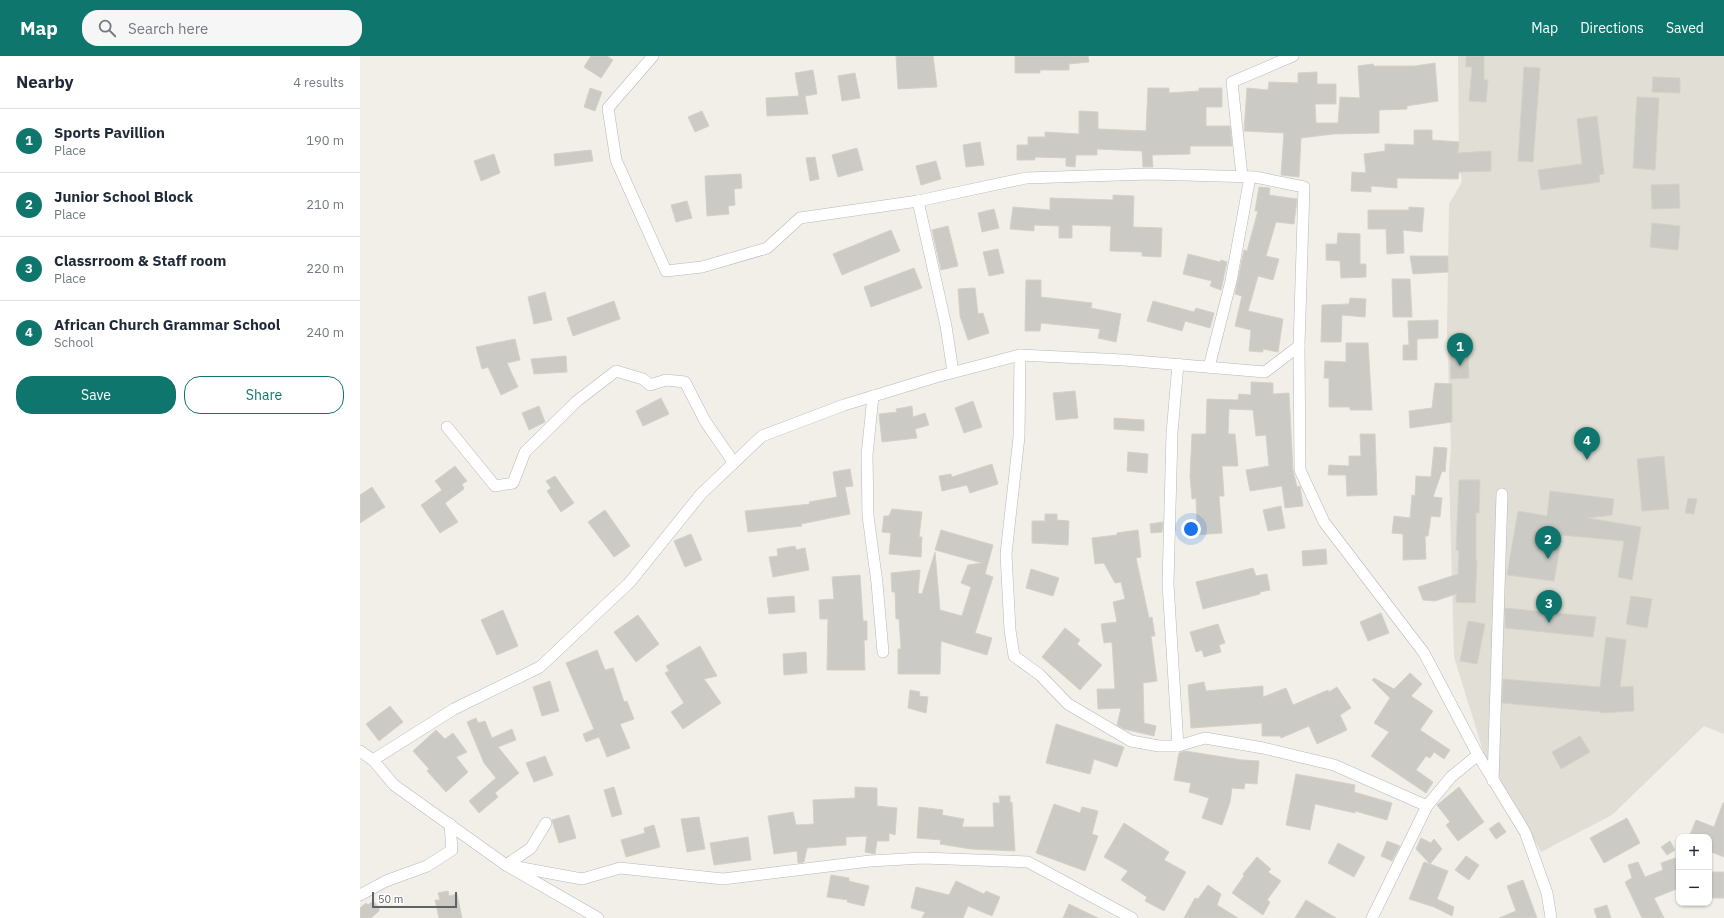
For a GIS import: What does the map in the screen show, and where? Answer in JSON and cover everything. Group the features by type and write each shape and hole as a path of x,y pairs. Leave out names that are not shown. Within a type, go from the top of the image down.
{"street":[{"path":"653,56 608,108 616,160 666,271 702,267 767,248 800,218 918,201 1026,178 1149,174 1246,177 1304,187 1299,346 1300,470 1324,522 1424,653 1478,755 1525,832 1547,893 1551,918"},
{"path":"1209,367 1231,281 1246,177 1232,82 1293,56"},
{"path":"918,201 946,326 953,372"},
{"path":"373,760 454,709 540,667 630,582 701,494 762,436 873,396 953,372 1020,355 1124,360 1266,372 1299,346"},
{"path":"1020,355 1020,437 1006,554 1010,630 1014,656 1040,675 1068,704 1131,741 1159,746 1178,746 1205,738 1263,748 1334,765 1427,806"},
{"path":"1178,364 1172,433 1168,584 1178,746"},
{"path":"447,427 495,486 513,483 525,452 577,401 616,371 643,379 650,385 666,380 685,382 705,421 734,463"},
{"path":"873,396 867,456 868,516 878,583 883,652"},
{"path":"1493,781 1502,494"},
{"path":"360,750 373,760 394,785 506,864 598,918"},
{"path":"1372,918 1427,806 1450,777 1478,755"},
{"path":"506,864 531,848 546,823"},
{"path":"360,895 386,881 428,866 452,850 450,824"},
{"path":"506,864 582,879 620,868 723,879 870,861 916,858 1028,862 1132,918"}],"shaded area":[{"path":"1458,56 1724,56 1724,734 1704,726 1612,815 1541,852 1484,754 1454,657 1449,472 1451,448 1447,332 1449,204 1462,182 1459,164"}],"building":[{"path":"591,56 607,56 613,60 601,78 584,67"},
{"path":"896,56 933,56 937,87 898,89"},
{"path":"1015,56 1088,56 1089,62 1069,64 1069,70 1040,70 1040,73 1015,73"},
{"path":"1466,56 1484,56 1484,80 1488,80 1486,102 1469,101 1472,67 1466,67"},
{"path":"1435,63 1438,101 1407,106 1407,109 1379,110 1379,133 1333,134 1301,138 1299,177 1281,175 1284,133 1244,131 1247,88 1268,90 1269,82 1298,83 1298,73 1317,72 1317,84 1336,84 1336,104 1315,104 1316,123 1338,123 1340,97 1360,98 1358,66 1373,64 1374,66 1415,66"},
{"path":"1524,67 1540,68 1533,162 1518,161"},
{"path":"813,70 817,94 805,96 808,114 767,116 766,98 799,96 795,73"},
{"path":"855,73 860,98 842,101 838,76"},
{"path":"1653,77 1680,78 1680,93 1652,92"},
{"path":"590,88 602,92 595,111 584,107"},
{"path":"1148,88 1169,88 1169,93 1199,91 1199,88 1222,88 1222,107 1206,107 1206,126 1230,126 1232,146 1190,146 1190,154 1152,155 1153,167 1143,167 1142,151 1097,149 1097,155 1076,155 1075,167 1066,166 1066,158 1035,157 1035,160 1017,160 1017,145 1028,145 1028,137 1045,137 1045,132 1079,134 1079,111 1098,112 1098,129 1146,131"},
{"path":"1637,97 1659,98 1655,170 1633,168"},
{"path":"702,111 709,126 695,132 688,117"},
{"path":"1597,116 1604,174 1599,175 1600,182 1541,190 1538,170 1582,164 1577,119"},
{"path":"1414,130 1432,130 1432,140 1459,142 1458,153 1491,151 1491,171 1459,172 1458,179 1397,178 1397,188 1371,186 1371,192 1351,191 1352,172 1366,173 1364,154 1385,151 1385,144 1414,145"},
{"path":"980,142 984,165 966,167 963,145"},
{"path":"857,148 863,170 838,177 832,155"},
{"path":"591,150 593,161 555,166 554,154"},
{"path":"494,154 500,173 481,181 474,161"},
{"path":"815,157 819,179 810,181 806,158"},
{"path":"936,161 941,179 921,185 916,166"},
{"path":"741,174 742,188 734,189 735,205 728,206 729,214 707,216 705,176"},
{"path":"1679,184 1680,208 1652,209 1651,185"},
{"path":"1259,187 1270,188 1269,195 1297,199 1294,224 1276,222 1266,256 1279,259 1273,280 1258,276 1248,311 1283,319 1278,352 1263,349 1263,352 1249,351 1251,330 1235,326 1242,296 1235,294 1244,250 1247,251 1258,211 1255,211"},
{"path":"1113,195 1134,196 1133,227 1162,228 1161,257 1142,256 1142,252 1110,251 1111,226 1072,225 1072,238 1059,238 1059,226 1034,225 1034,231 1010,229 1013,207 1050,210 1050,198 1113,200"},
{"path":"687,201 692,218 676,222 671,205"},
{"path":"1409,207 1424,208 1422,232 1403,230 1404,253 1387,254 1386,229 1368,229 1368,210 1409,210"},
{"path":"994,209 999,228 982,232 978,213"},
{"path":"1652,223 1680,226 1678,250 1650,247"},
{"path":"948,226 958,266 941,270 932,230"},
{"path":"891,230 900,251 842,275 833,254"},
{"path":"1338,233 1360,234 1360,264 1366,264 1366,277 1341,278 1340,261 1326,260 1326,244 1337,244"},
{"path":"998,249 1004,273 989,276 983,252"},
{"path":"1188,254 1220,262 1221,260 1227,262 1221,290 1210,286 1212,281 1183,274"},
{"path":"1410,256 1448,256 1448,272 1413,274"},
{"path":"914,268 922,288 871,307 864,287"},
{"path":"1392,279 1410,279 1412,317 1393,317"},
{"path":"1026,280 1041,280 1041,297 1092,303 1091,308 1121,314 1116,342 1098,338 1100,329 1041,323 1040,331 1025,331"},
{"path":"975,288 978,314 983,313 989,333 968,340 960,316 958,289"},
{"path":"545,292 552,320 534,324 528,297"},
{"path":"1350,298 1366,299 1365,317 1342,315 1341,342 1321,342 1322,305 1349,304"},
{"path":"614,301 620,319 573,336 567,318"},
{"path":"1153,301 1194,312 1196,308 1214,313 1210,328 1185,321 1182,331 1147,321"},
{"path":"1438,320 1438,338 1417,339 1417,360 1403,360 1403,345 1409,345 1408,321"},
{"path":"515,339 520,360 507,363 518,387 501,395 488,367 482,369 476,347"},
{"path":"1346,343 1368,343 1372,410 1350,410 1350,407 1329,407 1329,378 1324,378 1325,361 1346,362"},
{"path":"1450,353 1468,353 1469,378 1451,379"},
{"path":"566,356 567,372 534,374 531,359"},
{"path":"1251,382 1273,383 1273,394 1289,393 1293,470 1297,487 1300,486 1303,506 1285,508 1282,486 1250,491 1246,470 1269,466 1266,435 1256,436 1253,410 1229,409 1228,434 1235,434 1238,466 1222,466 1224,496 1219,496 1222,533 1195,535 1194,525 1197,524 1196,498 1192,499 1190,476 1192,434 1206,434 1207,399 1238,400 1239,394 1251,395"},
{"path":"1435,383 1452,384 1452,422 1410,428 1409,411 1432,408"},
{"path":"1075,391 1078,418 1056,420 1053,393"},
{"path":"661,398 669,414 643,426 636,411"},
{"path":"973,401 982,427 964,433 955,408"},
{"path":"539,406 545,422 529,430 522,413"},
{"path":"912,406 913,417 925,413 929,425 915,429 917,438 882,442 879,414 897,412 896,409"},
{"path":"1114,418 1144,420 1144,431 1114,429"},
{"path":"1360,434 1375,434 1377,495 1347,496 1346,475 1328,475 1329,465 1349,466 1349,456 1361,456"},
{"path":"1434,447 1447,448 1445,472 1442,471 1433,497 1442,498 1440,517 1431,516 1428,536 1425,536 1426,559 1403,560 1403,534 1392,533 1394,516 1410,518 1412,495 1415,496 1416,476 1431,477"},
{"path":"1128,452 1148,454 1147,473 1127,471"},
{"path":"1664,456 1669,509 1642,511 1637,459"},
{"path":"992,464 998,484 970,493 967,485 942,491 939,476 951,474 952,477"},
{"path":"455,466 467,481 462,484 464,489 445,503 458,522 440,533 421,505 442,490 435,481"},
{"path":"850,469 853,486 845,487 850,514 801,524 802,526 748,532 745,511 810,504 809,502 837,497 833,472"},
{"path":"555,476 574,503 561,512 547,491 551,488 546,481"},
{"path":"1459,480 1480,480 1479,513 1476,513 1477,561 1475,603 1456,602 1456,594 1435,601 1423,600 1418,587 1458,574 1459,550 1456,550"},
{"path":"372,487 385,507 360,523 360,495"},
{"path":"1550,491 1614,499 1612,515 1587,518 1641,527 1632,580 1618,577 1624,541 1562,535 1554,581 1507,575 1518,511 1547,516"},
{"path":"1688,498 1697,499 1694,514 1685,513"},
{"path":"1281,506 1285,528 1268,531 1263,510"},
{"path":"892,509 922,512 919,537 922,537 921,557 889,554 891,533 882,532 884,516 889,516"},
{"path":"605,510 630,546 614,557 588,522"},
{"path":"1045,514 1057,514 1057,520 1069,521 1068,545 1032,543 1032,521 1045,521"},
{"path":"1163,522 1162,532 1151,533 1150,524"},
{"path":"941,530 993,545 985,574 993,577 975,633 992,638 987,655 941,641 940,674 898,674 898,649 901,649 899,619 896,619 895,592 892,592 891,573 920,570 918,593 922,594 935,552 940,610 962,616 971,587 961,583 968,565 982,563 935,550"},
{"path":"1138,530 1141,557 1136,558 1149,618 1152,617 1155,636 1151,636 1157,681 1143,683 1144,723 1156,726 1154,736 1124,729 1117,725 1121,708 1098,709 1097,689 1115,689 1112,642 1104,643 1101,624 1117,622 1113,602 1125,599 1121,582 1115,583 1104,563 1095,564 1092,538 1117,535 1117,533"},
{"path":"691,534 702,560 685,567 674,541"},
{"path":"795,546 796,550 805,548 809,570 773,577 769,557 778,556 777,549"},
{"path":"1326,549 1327,564 1303,566 1302,551"},
{"path":"1253,568 1256,576 1267,574 1270,590 1203,609 1196,582"},
{"path":"1031,569 1059,578 1053,596 1026,588"},
{"path":"860,575 863,621 867,621 867,640 864,640 865,670 827,670 828,619 820,619 819,600 834,599 832,577"},
{"path":"794,596 795,612 769,614 767,598"},
{"path":"1631,596 1652,599 1647,628 1626,624"},
{"path":"1505,608 1596,617 1593,637 1505,628"},
{"path":"503,610 518,646 497,655 481,620"},
{"path":"1381,613 1389,633 1368,641 1360,622"},
{"path":"638,615 659,644 636,662 614,632"},
{"path":"1468,621 1485,624 1477,664 1460,661"},
{"path":"1218,624 1225,643 1219,645 1221,652 1204,657 1202,650 1196,652 1190,632"},
{"path":"1065,628 1080,640 1077,644 1102,665 1080,690 1042,657"},
{"path":"1606,637 1626,640 1620,687 1633,686 1634,711 1601,713 1502,703 1503,679 1600,687"},
{"path":"700,646 717,676 704,679 721,703 683,729 671,712 684,703 665,673 669,671 666,666"},
{"path":"597,650 605,670 613,668 624,702 627,701 634,719 620,724 630,748 607,757 599,737 586,742 583,734 594,729 566,663"},
{"path":"806,652 807,673 784,675 783,654"},
{"path":"1410,673 1422,684 1411,696 1433,711 1420,730 1450,750 1444,759 1434,752 1430,758 1426,756 1416,770 1433,782 1426,793 1371,756 1389,732 1374,723 1390,698 1372,680 1374,678 1394,689"},
{"path":"550,681 559,711 542,716 533,687"},
{"path":"1204,682 1206,691 1263,686 1263,697 1286,688 1293,705 1328,690 1329,692 1337,687 1351,708 1340,715 1347,730 1317,744 1309,726 1281,738 1280,736 1262,736 1262,723 1191,728 1188,685"},
{"path":"910,690 920,692 919,696 928,697 926,713 908,708"},
{"path":"390,706 403,722 379,741 366,724"},
{"path":"476,718 478,723 485,721 492,738 512,729 516,740 498,747 519,773 495,793 498,797 479,813 469,801 496,778 484,763 467,722"},
{"path":"1056,724 1124,747 1117,767 1094,759 1090,774 1046,763"},
{"path":"436,730 445,739 453,733 467,752 456,757 468,772 446,792 427,771 429,769 413,751"},
{"path":"1580,736 1590,752 1561,769 1552,752"},
{"path":"1185,751 1242,760 1259,761 1257,784 1245,783 1244,789 1232,788 1230,802 1222,825 1202,818 1209,798 1189,792 1191,783 1174,780 1179,753"},
{"path":"545,756 553,775 534,782 526,763"},
{"path":"1296,774 1355,785 1354,792 1392,803 1387,820 1355,811 1355,813 1315,804 1310,830 1286,825"},
{"path":"614,787 622,814 612,817 604,790"},
{"path":"855,787 877,788 877,806 897,808 895,835 889,833 889,841 877,841 875,854 865,852 867,836 846,837 846,845 807,848 804,862 798,863 797,851 774,854 768,816 793,812 796,825 814,824 813,800 855,798"},
{"path":"1459,787 1484,822 1458,841 1446,825 1450,822 1437,805"},
{"path":"999,796 1010,796 1010,803 1012,802 1015,851 971,849 940,844 941,840 917,838 919,807 943,810 942,815 964,819 962,827 994,827 993,803 1000,803"},
{"path":"1724,803 1724,857 1712,852 1712,834 1690,834 1696,820 1714,827"},
{"path":"1054,804 1080,813 1082,807 1098,811 1092,834 1098,836 1085,871 1036,853"},
{"path":"569,815 576,838 559,843 552,820"},
{"path":"699,817 705,849 687,852 681,819"},
{"path":"1627,818 1640,843 1604,863 1590,838"},
{"path":"1499,822 1506,832 1496,839 1489,829"},
{"path":"1124,823 1169,852 1164,860 1186,872 1164,911 1145,901 1147,897 1121,880 1128,871 1104,857"},
{"path":"654,825 660,847 626,857 621,840 645,833 644,828"},
{"path":"748,837 751,860 714,865 710,843"},
{"path":"1421,838 1431,843 1434,839 1442,849 1430,864 1416,849"},
{"path":"1387,841 1400,846 1392,861 1381,856"},
{"path":"1670,841 1675,850 1667,855 1661,847"},
{"path":"1338,843 1365,857 1354,877 1328,863"},
{"path":"1466,856 1479,865 1469,880 1455,870"},
{"path":"1257,857 1271,869 1268,872 1281,881 1267,900 1270,902 1263,915 1232,893 1244,876 1243,874"},
{"path":"1675,858 1676,889 1654,898 1664,918 1642,918 1625,882 1632,878 1628,865 1638,862 1645,877 1663,870 1661,863"},
{"path":"1424,862 1448,871 1437,899 1454,907 1452,916 1434,907 1409,899"},
{"path":"1712,872 1724,872 1724,898 1712,898"},
{"path":"831,875 849,878 849,881 869,886 864,906 847,902 848,900 827,897"},
{"path":"1523,880 1537,918 1499,918 1516,911 1507,886"},
{"path":"956,881 984,894 986,891 1000,897 992,916 968,906 963,918 922,918 925,912 911,908 916,887 949,895"},
{"path":"1208,885 1221,894 1217,905 1238,918 1184,918 1195,898 1198,899"},
{"path":"448,891 449,896 457,894 462,918 439,918 435,900 440,900 438,893"},
{"path":"1306,900 1336,918 1295,918"},
{"path":"373,901 379,908 379,911 371,918 360,918 360,908 366,903 368,905"},
{"path":"1069,904 1098,918 1063,918"},
{"path":"1607,905 1611,918 1597,918 1594,909"}],"place":[{"name":"Sports Pavillion","path":"1460,366"},
{"name":"African Church Grammar School","path":"1587,460"},
{"name":"Junior School Block","path":"1548,559"},
{"name":"Classrroom & Staff room","path":"1549,623"}]}
